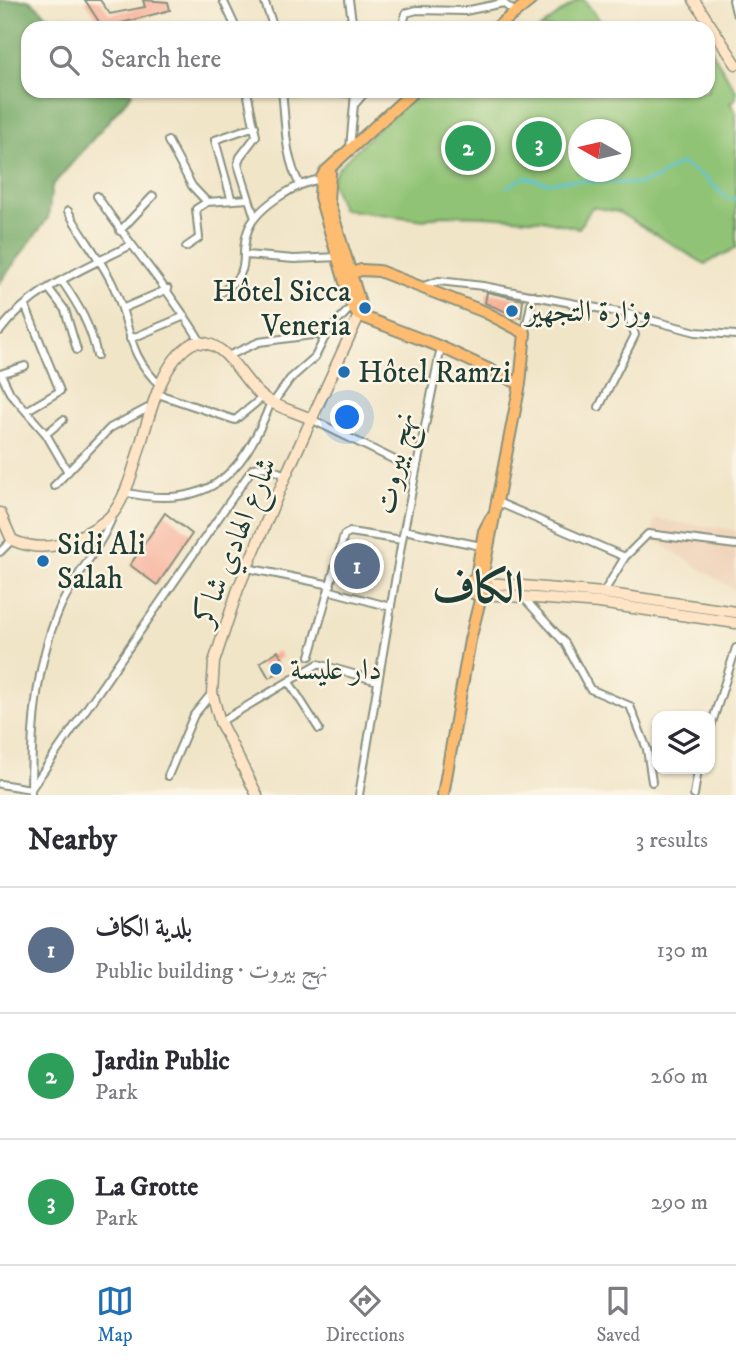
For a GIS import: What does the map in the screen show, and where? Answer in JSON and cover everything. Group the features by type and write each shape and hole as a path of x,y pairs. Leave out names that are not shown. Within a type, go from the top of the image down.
{"main road":[{"path":"694,0 710,21"},
{"path":"498,21 525,1"},
{"path":"503,21 513,10"},
{"path":"715,28 730,48 736,64"},
{"path":"348,275 339,257 320,197 324,179 351,149 406,98"},
{"path":"351,149 412,98"},
{"path":"324,179 359,311 520,384"},
{"path":"348,275 367,269 379,271 423,286 509,322 525,333 520,384 494,507 443,795"},
{"name":"شارع الهادي شاكر","path":"257,795 220,722 212,694 214,662 219,640 247,568 359,311"},
{"path":"0,513 12,540 23,545 54,546 88,532 114,513 160,390 178,355 185,348 201,342 228,356 269,401 313,420"},
{"path":"481,587 481,546 494,507"},
{"path":"481,587 522,596 601,598 736,623"},
{"path":"481,587 736,612"}],"street":[{"path":"223,0 233,21"},
{"path":"264,0 272,21"},
{"path":"349,0 352,21"},
{"path":"417,0 417,10"},
{"path":"733,0 736,13"},
{"path":"404,21 406,13 417,10 465,11 499,3 513,10"},
{"path":"249,98 255,125 255,139 238,161 255,218"},
{"path":"283,98 287,146 300,184"},
{"path":"351,149 355,98"},
{"path":"355,104 360,98"},
{"path":"231,198 215,140 255,125"},
{"path":"168,141 192,186 207,202"},
{"path":"222,292 240,276 246,255 246,236 255,218 300,184 324,179"},
{"path":"97,196 120,231 168,289 201,342"},
{"path":"120,231 153,196"},
{"path":"187,247 199,238 196,209 207,202 231,198 248,199"},
{"path":"68,211 100,261 124,308 130,340 144,369 160,390 235,420 269,401 315,356 327,332"},
{"path":"0,331 25,305 49,289 131,245"},
{"path":"246,255 294,259 339,257"},
{"path":"62,281 87,319 97,356"},
{"path":"423,286 439,281 533,295 628,314 696,332 736,335"},
{"path":"49,289 65,310 77,350"},
{"path":"124,308 168,289"},
{"path":"525,333 533,295"},
{"path":"25,305 60,391 26,411"},
{"path":"228,356 259,342 327,332 359,311"},
{"path":"599,407 635,335 628,314"},
{"path":"130,340 185,316"},
{"name":"نهج بيروت","path":"359,795 402,540 441,347"},
{"path":"24,366 0,374 10,393 46,434 68,472"},
{"path":"123,492 164,500 210,488 227,477 244,457 269,401"},
{"path":"54,486 110,428 154,405"},
{"path":"46,434 63,420"},
{"path":"313,420 415,470"},
{"path":"31,792 253,468 265,467 286,475"},
{"path":"494,507 625,557"},
{"path":"31,792 32,742 48,642 59,610 99,546 114,513"},
{"path":"404,530 481,546"},
{"path":"310,656 331,588 342,538 346,533 402,540"},
{"path":"601,598 625,557 644,536 652,534 736,545"},
{"path":"0,552 12,540"},
{"path":"247,568 331,588 391,607"},
{"path":"522,596 565,643 590,690 630,706 647,749 652,782"},
{"path":"715,713 736,648"},
{"path":"220,722 318,664 378,681"},
{"path":"289,682 319,729"},
{"path":"168,776 194,715 212,694"},
{"path":"694,795 697,774"},
{"path":"0,785 31,792"}],"shaded area":[{"path":"655,519 736,530 736,591 650,537"}],"green space":[{"path":"0,0 30,0 53,21 21,21 21,98 129,98 52,186 48,218 0,282"},
{"path":"578,0 584,0 600,21 550,21"},
{"path":"715,56 736,91 736,98 730,103 736,112 736,248 705,264 618,212 592,207 579,228 542,220 442,215 424,220 342,209 331,181 339,167 380,126 414,98 715,98"}],"building":[{"path":"85,0 100,0 110,14 145,7 143,0 168,2 170,10 129,21 98,21"},
{"name":"وزارة التجهيز","path":"487,292 523,300 521,318 485,303"},
{"path":"165,513 192,534 157,585 130,565"},
{"path":"346,553 364,556 365,553 373,554 367,584 341,575"},
{"path":"278,651 282,657 276,661 282,670 269,678 260,662"}],"waterway":[{"path":"507,187 525,177 548,183 569,180 639,184 657,178 680,163 704,177 728,199 736,199"}],"place":[{"name":"La Grotte","path":"539,144"},
{"name":"Jardin Public","path":"468,148"},
{"name":"Hôtel Sicca Veneria","path":"365,308"},
{"name":"وزارة التجهيز","path":"512,311"},
{"name":"Hôtel Ramzi","path":"344,372"},
{"name":"Sidi Ali Salah","path":"43,561"},
{"name":"بلدية الكاف","path":"357,566"},
{"name":"دار عليسة","path":"276,669"}],"district":[{"name":"الكاف","path":"478,587"}]}
